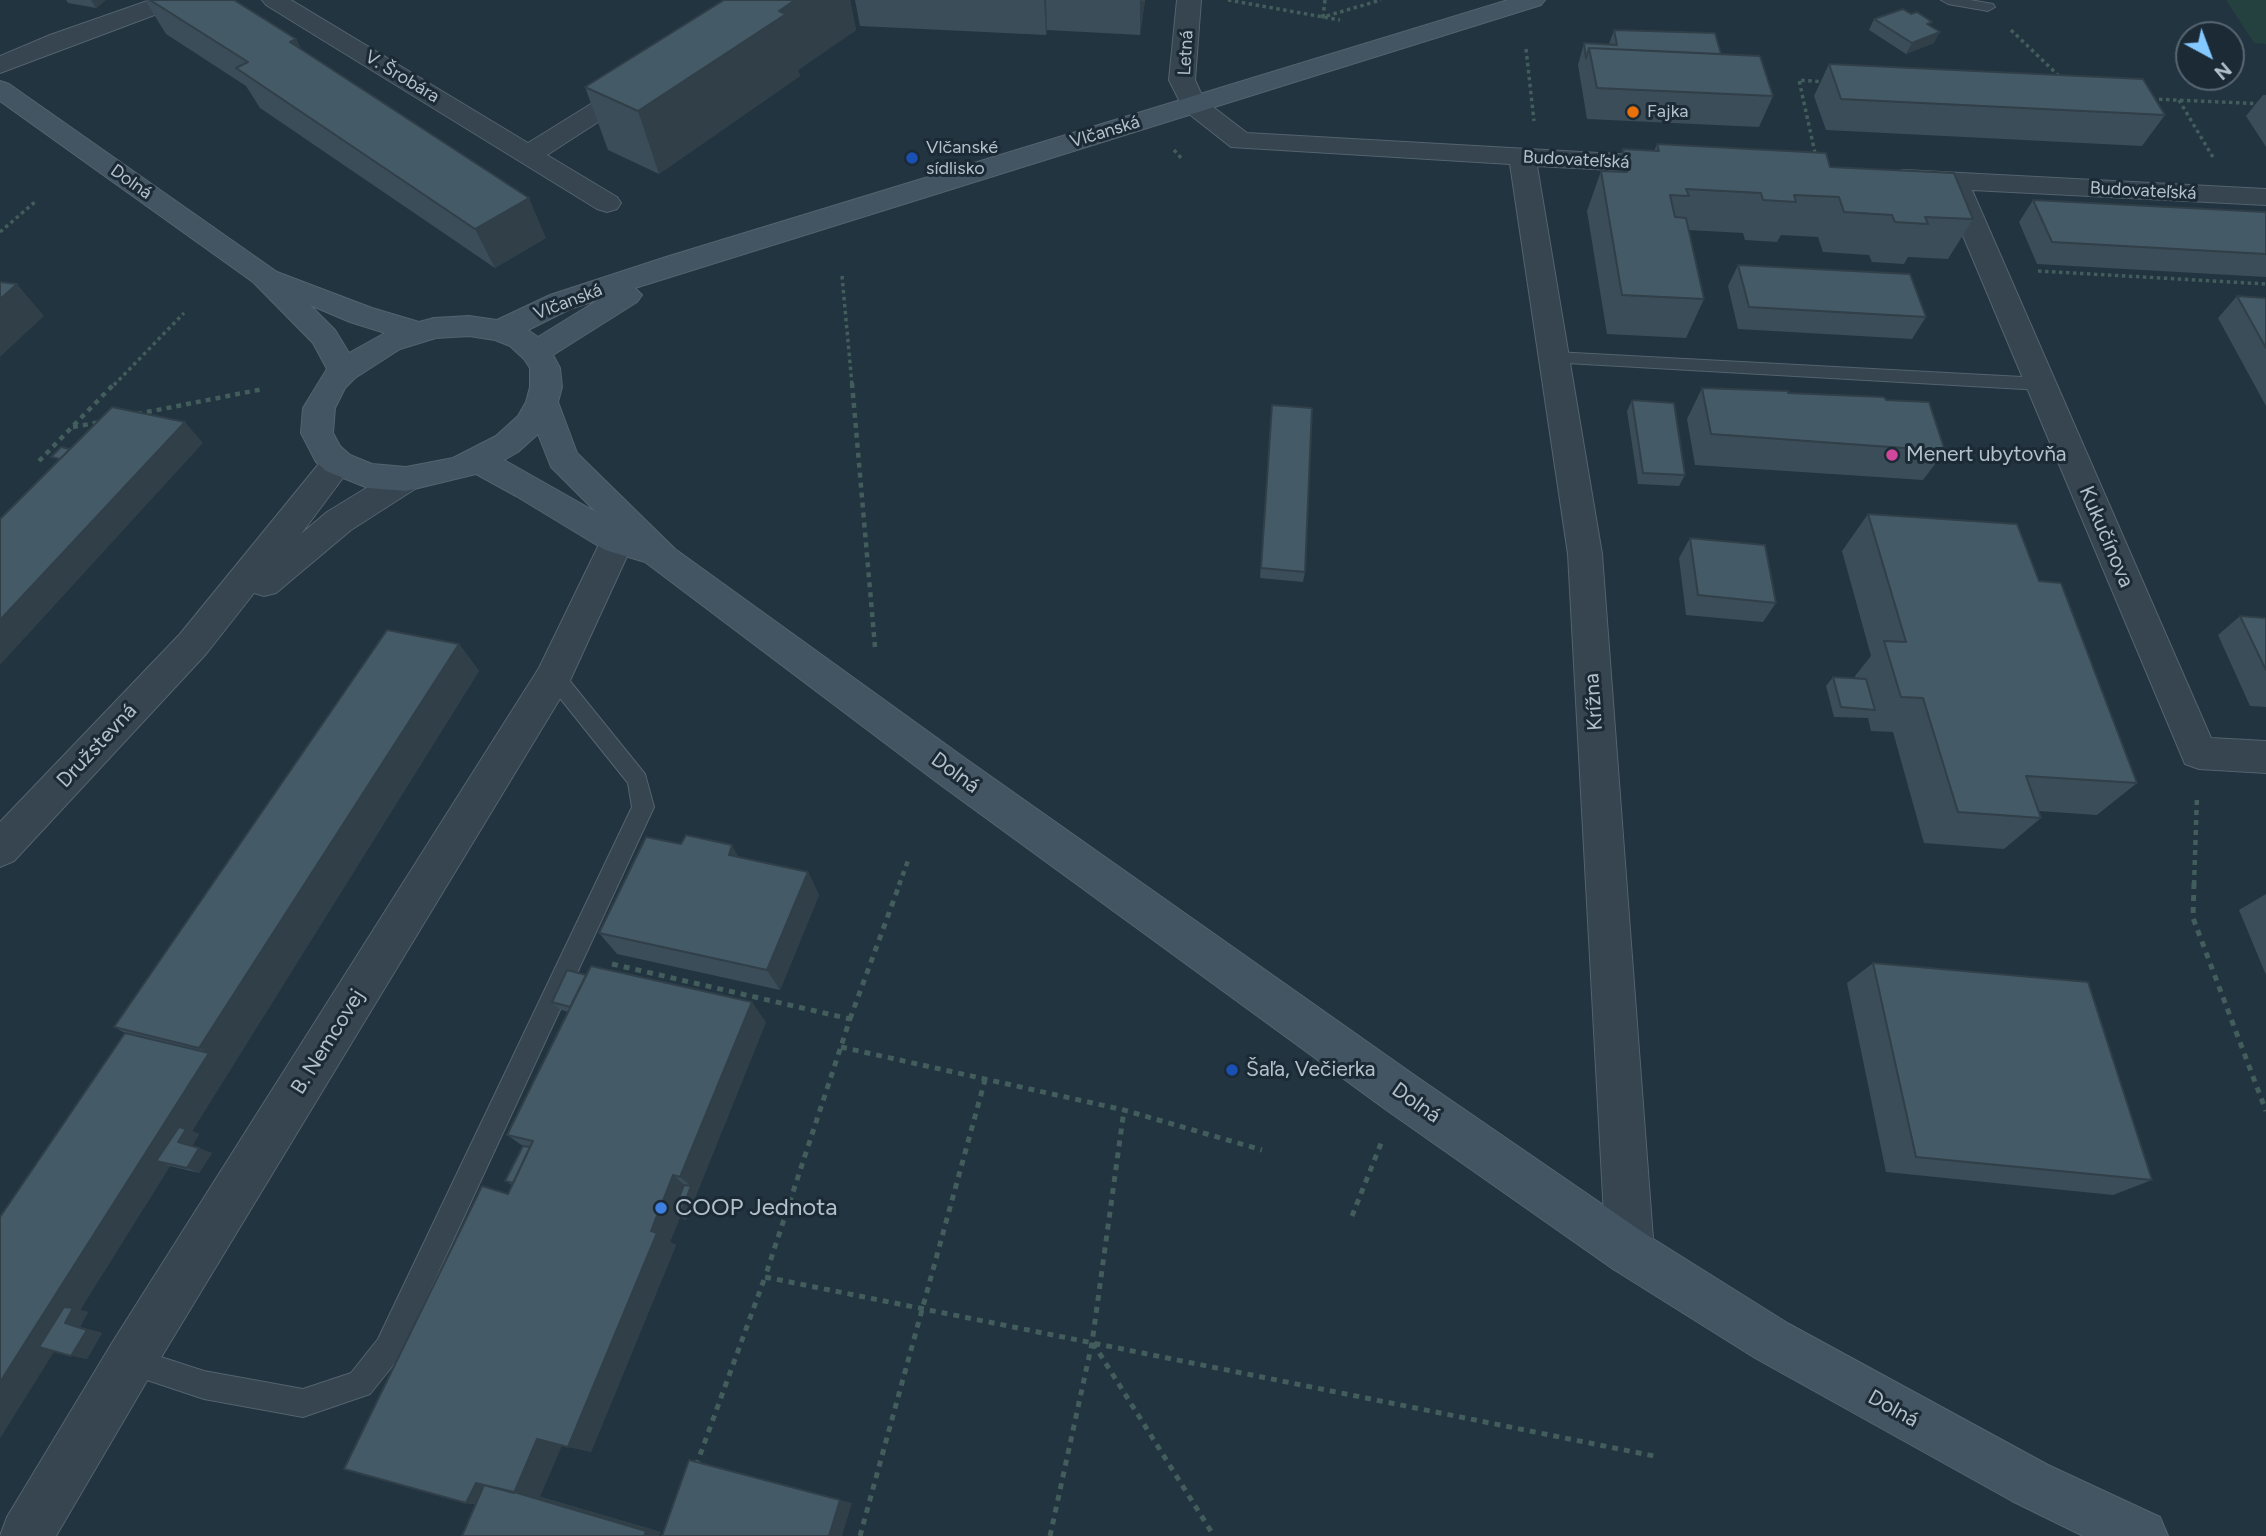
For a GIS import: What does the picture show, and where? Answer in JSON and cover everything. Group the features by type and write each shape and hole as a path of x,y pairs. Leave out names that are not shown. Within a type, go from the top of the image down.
{"main road":[{"name":"Vlčanská","path":"500,331 560,302 676,264 1533,0"},
{"name":"Dolná","path":"0,89 263,275 324,337 344,371"},
{"name":"Vlčanská","path":"536,352 676,264"},
{"name":"Dolná","path":"263,275 362,315 416,332"},
{"path":"460,326 500,331 521,339 536,352 545,368 546,387 542,402 529,424 514,438 478,461 443,474 406,479 368,476 338,463 320,444 317,420 325,395 344,371 389,342 416,332 460,326"},
{"name":"Dolná","path":"542,402 563,459 663,558 963,779 1401,1093 1630,1252 1772,1340 2030,1483 2141,1536"},
{"name":"Dolná","path":"478,461 528,487 617,541 663,558"}],"street":[{"path":"0,65 59,40 173,0"},
{"name":"V. Šrobára","path":"274,0 607,203"},
{"name":"Letná","path":"1189,0 1182,80 1193,104"},
{"path":"529,154 657,73"},
{"name":"Budovateľská","path":"1193,104 1240,141 1529,143 1689,166"},
{"name":"Krížna","path":"1529,143 1555,358 1585,554 1630,1252"},
{"name":"Budovateľská","path":"1885,177 2266,197"},
{"name":"Kukučínova","path":"1954,181 2199,753"},
{"name":"Družstevná","path":"0,849 193,643 338,463"},
{"name":"Družstevná","path":"193,643 339,521 406,479"},
{"name":"B. Nemcovej","path":"26,1536 130,1361 554,676 617,541"},
{"path":"2199,753 2266,757"}],"lane":[{"path":"1948,0 1988,7"},
{"path":"1555,358 2041,384"},
{"path":"130,1361 204,1385 303,1403 360,1384 388,1349 643,807 638,780 617,750 554,676"}],"path":[{"path":"1227,0 1345,21"},
{"path":"1324,17 1325,0"},
{"path":"1324,17 1381,0"},
{"path":"1988,7 2068,85"},
{"path":"1526,49 1529,143"},
{"path":"1815,153 1799,80 1826,82"},
{"path":"2141,98 2266,104"},
{"path":"2178,100 2219,166"},
{"path":"0,232 36,201"},
{"path":"1992,268 2266,284"},
{"path":"842,276 875,647"},
{"path":"39,461 184,313"},
{"path":"127,416 263,389"},
{"path":"73,427 113,419"},
{"path":"2199,753 2193,918 2266,1111"},
{"path":"694,1471 765,1276 850,1019 909,858"},
{"path":"574,955 850,1019"},
{"path":"841,1047 1124,1110 1262,1150"},
{"path":"860,1536 985,1080"},
{"path":"1050,1536 1092,1343 1124,1110"},
{"path":"1352,1216 1387,1130"},
{"path":"765,1276 1658,1457"},
{"path":"1092,1343 1214,1536"}],"green space":[{"path":"2226,0 2266,0 2266,44 2254,43 2245,29 2245,21 2240,21"}],"building":[{"path":"150,0 234,0 296,39 290,42 529,198 475,229 236,68 248,62"},
{"path":"724,0 795,0 779,11 786,14 638,111 585,87"},
{"path":"1903,9 1911,14 1917,12 1932,22 1927,24 1940,32 1912,43 1874,19"},
{"path":"1614,30 1715,33 1721,54 1589,48 1586,58 1584,43 1617,45"},
{"path":"1589,48 1760,56 1773,96 1597,88"},
{"path":"1829,64 2143,79 2165,115 1841,99"},
{"path":"1657,144 1826,153 1830,167 1954,173 1973,219 1925,217 1928,224 1895,222 1892,215 1844,212 1839,197 1794,195 1796,202 1763,200 1761,193 1686,189 1689,196 1670,195 1675,217 1686,218 1704,299 1622,295 1601,171 1627,172 1623,149 1659,151"},
{"path":"2033,200 2266,212 2266,254 2052,242"},
{"path":"1738,265 1910,274 1926,317 1749,307"},
{"path":"0,282 17,284 0,299"},
{"path":"2237,296 2266,298 2266,348"},
{"path":"1702,388 1788,391 1929,402 1945,451 1711,434"},
{"path":"1632,400 1674,403 1685,475 1643,473"},
{"path":"1272,405 1312,408 1305,572 1261,568"},
{"path":"112,407 185,422 0,620 0,519"},
{"path":"61,447 70,449 60,459 51,457"},
{"path":"1868,514 2017,524 2039,581 2061,583 2137,783 2026,776 2041,818 1958,812 1923,698 1901,697 1884,641 1906,642"},
{"path":"1690,538 1765,545 1776,603 1698,595"},
{"path":"2240,616 2266,618 2266,670"},
{"path":"387,630 459,644 199,1048 114,1027"},
{"path":"1833,677 1866,679 1875,710 1841,707"},
{"path":"686,835 732,845 729,855 808,872 767,970 599,933 646,837 681,844"},
{"path":"1873,963 2088,982 2152,1180 1916,1157"},
{"path":"591,966 752,1002 680,1177 673,1175 651,1231 657,1233 568,1447 537,1439 514,1493 476,1483 466,1503 344,1469 482,1186 508,1194 533,1141 507,1135"},
{"path":"567,970 586,975 570,1007 552,1002"},
{"path":"125,1033 209,1053 0,1382 0,1217"},
{"path":"179,1127 186,1129 178,1142 199,1148 187,1168 156,1161"},
{"path":"523,1146 530,1147 513,1183 505,1181"},
{"path":"684,1185 691,1186 680,1215 673,1213"},
{"path":"64,1307 73,1308 65,1323 87,1330 71,1356 39,1347"},
{"path":"689,1460 840,1500 829,1536 662,1536"},
{"path":"484,1485 646,1531 644,1536 462,1536"}],"place":[{"name":"Fajka","path":"1633,112"},
{"name":"Vlčanské sídlisko","path":"912,158"},
{"name":"Menert ubytovňa","path":"1892,455"},
{"name":"Šaľa, Večierka","path":"1232,1070"},
{"name":"COOP Jednota","path":"661,1208"}]}
